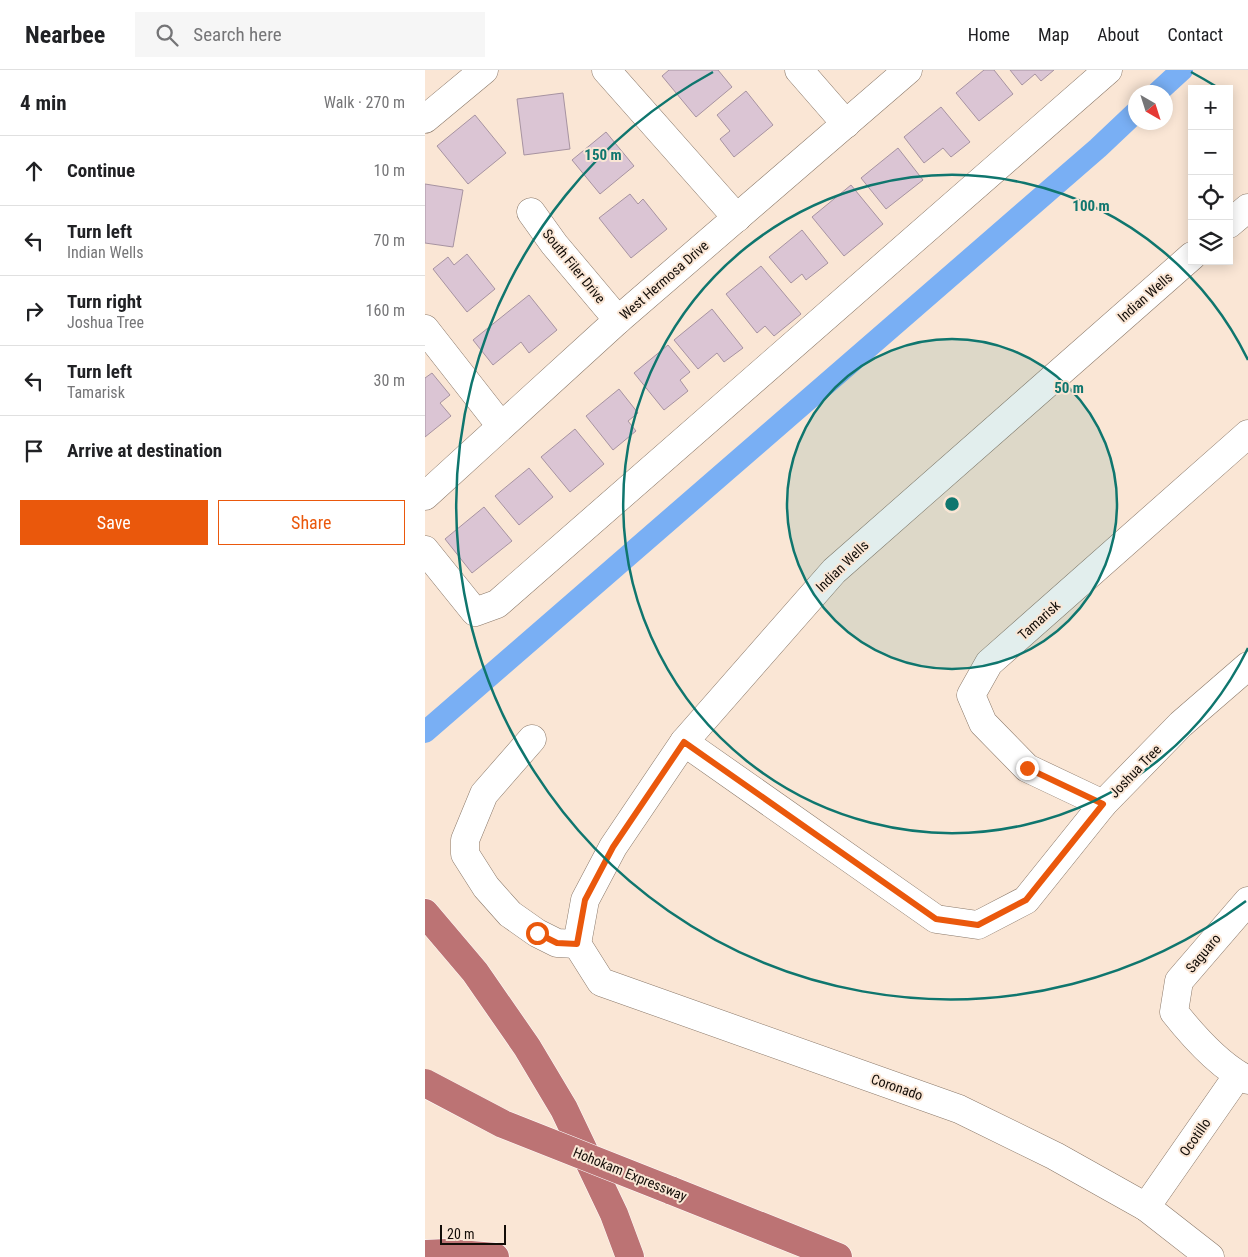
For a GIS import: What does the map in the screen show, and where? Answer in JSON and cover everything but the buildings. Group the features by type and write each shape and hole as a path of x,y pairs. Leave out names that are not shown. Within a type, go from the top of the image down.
{"highway":[{"path":"425,914 475,972 527,1048 564,1109 614,1214 630,1257"},
{"name":"Hohokam Expressway","path":"425,1083 503,1124 838,1257"},
{"path":"425,1254 446,1253 495,1257"}],"street":[{"path":"425,119 484,70"},
{"path":"606,70 737,218"},
{"path":"799,70 845,124"},
{"name":"West Hermosa Drive","path":"425,496 618,320 908,70"},
{"path":"425,550 475,612 497,604 1108,70"},
{"path":"1233,221 1248,208"},
{"name":"South Filer Drive","path":"531,212 554,244 618,320"},
{"name":"Indian Wells","path":"577,944 585,900 609,854 684,742 833,571 1188,260"},
{"path":"425,329 501,426"},
{"name":"Tamarisk","path":"1103,804 1027,768 983,722 971,695 989,663 1248,434"},
{"name":"Joshua Tree","path":"684,742 936,919 978,925 1026,900 1103,804 1181,724 1248,666"},
{"path":"532,739 484,794 465,840 465,854 486,887 511,914 537,933 557,943 577,944"},
{"name":"Saguaro","path":"1243,1077 1194,1037 1174,1012 1179,981 1248,901"},
{"name":"Coronado","path":"577,944 601,982 959,1109 1055,1156 1147,1207 1210,1257"},
{"name":"Ocotillo","path":"1147,1207 1243,1077"}],"waterway":[{"path":"1166,85 1182,70"},
{"path":"425,732 1098,148 1128,120"}],"route":[{"path":"537,933 557,943 577,944 585,900 613,847 684,742 936,919 978,925 1026,900 1103,804 1027,768"}]}
